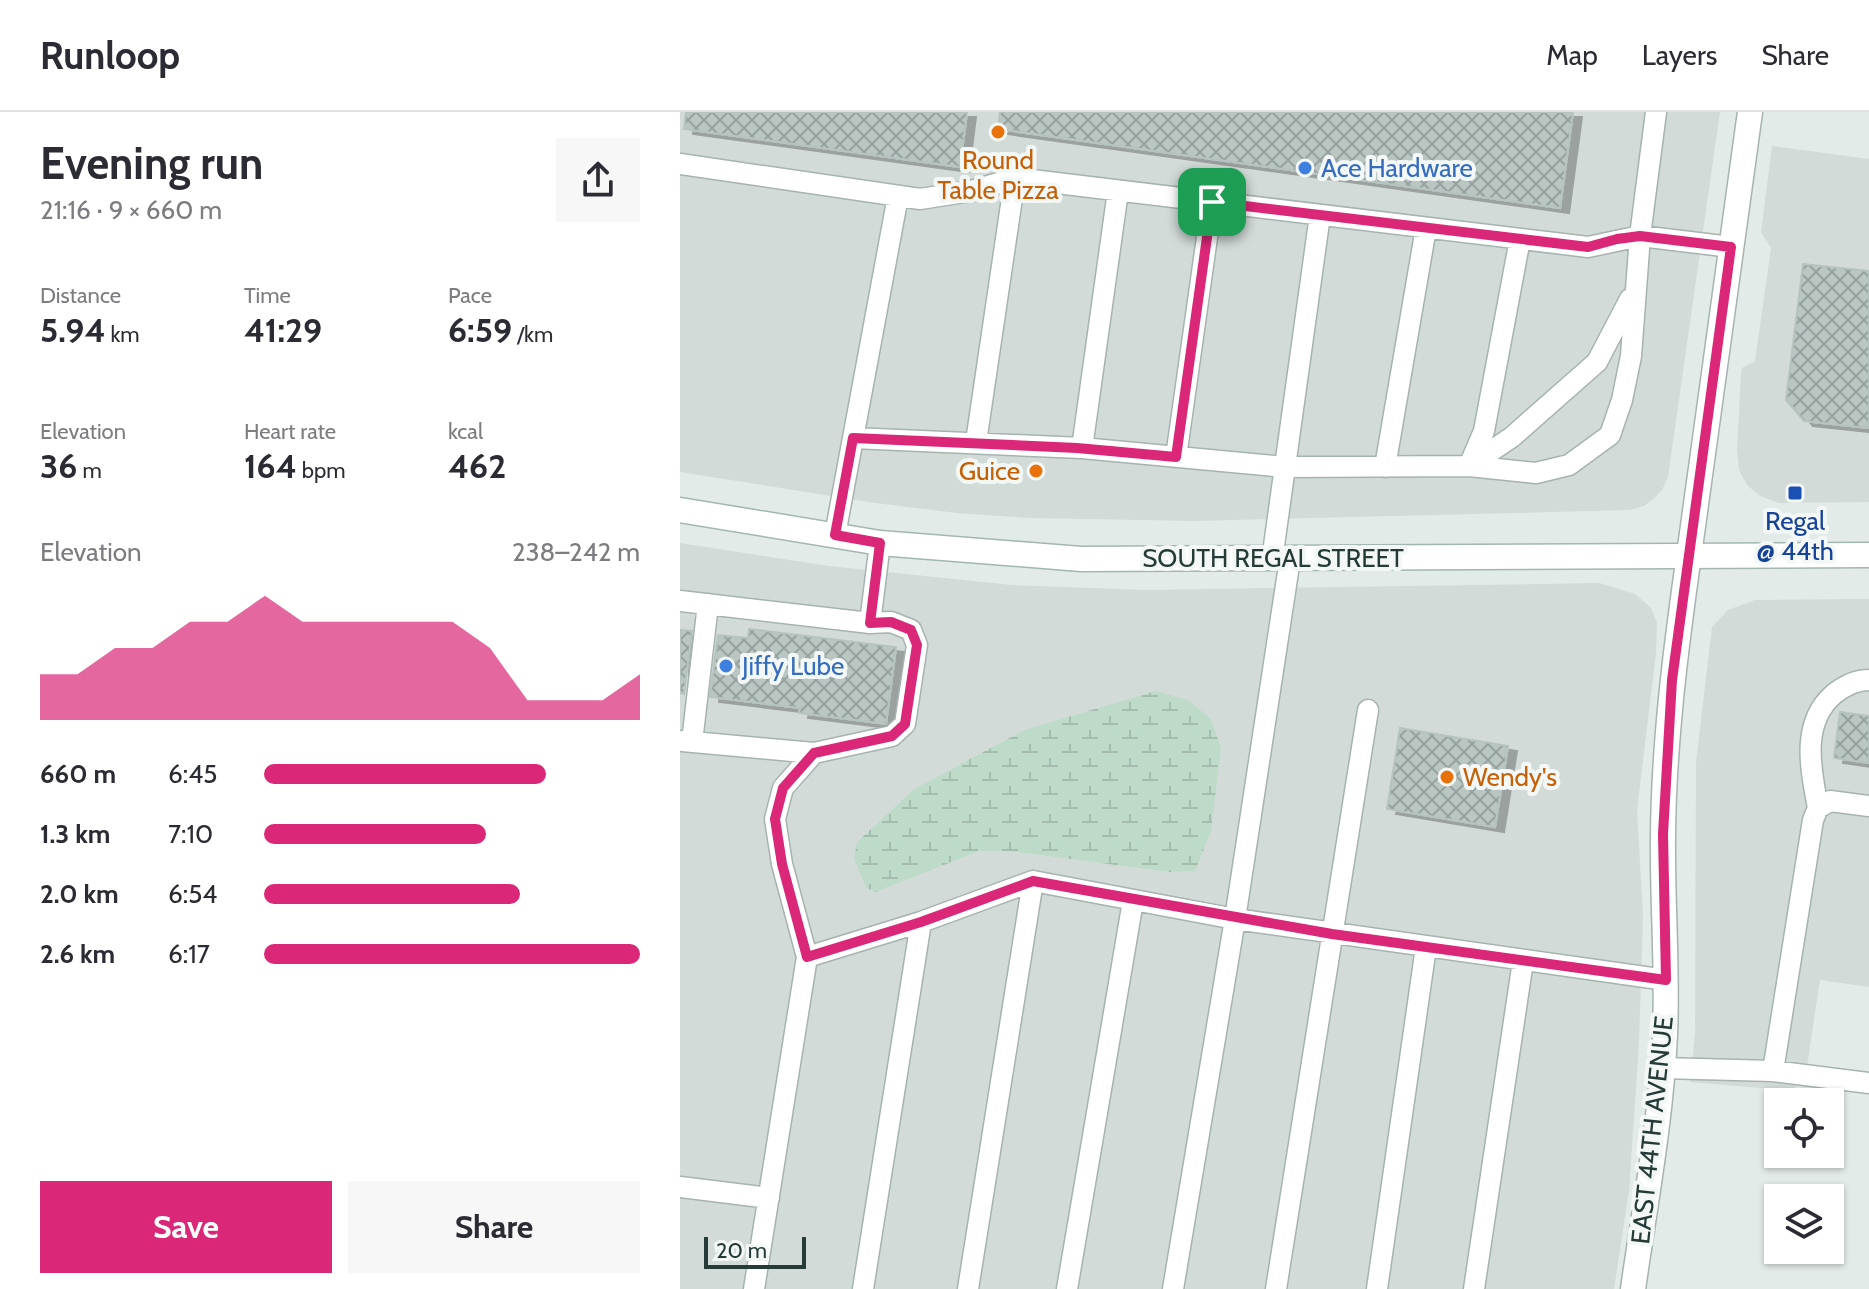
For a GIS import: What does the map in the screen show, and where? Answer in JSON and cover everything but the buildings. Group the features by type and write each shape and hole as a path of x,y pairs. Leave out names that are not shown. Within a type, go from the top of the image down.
{"street":[{"name":"EAST 44TH AVENUE","path":"1633,1289 1662,1068 1666,980 1663,834 1672,680 1750,112"},
{"name":"SOUTH REGAL STREET","path":"680,510 880,543 1081,559 1869,555"}],"lane":[{"path":"853,438 1082,448 1285,467 1469,466 1536,473 1569,465 1610,435 1622,400 1631,356 1640,236 1656,112"},
{"path":"680,164 920,199 971,191 1015,178 1588,247 1640,236 1731,247"},
{"path":"976,442 1015,178"},
{"path":"1082,448 1118,191"},
{"path":"835,535 898,196"},
{"path":"1176,457 1212,202"},
{"path":"1173,1289 1235,919 1281,560 1285,467 1320,215"},
{"path":"1385,467 1426,228"},
{"path":"1469,466 1484,431 1520,239"},
{"path":"1469,466 1512,437 1597,362 1637,286"},
{"path":"870,623 880,543"},
{"path":"680,601 708,604 870,623 891,622 911,630 917,645 905,724 892,736 814,753 686,741 708,604"},
{"path":"1773,1071 1813,820 1818,808 1810,742 1815,719 1830,697 1844,686 1869,680"},
{"path":"1276,1289 1368,710"},
{"path":"754,1289 807,957 782,864 775,819 783,788 814,753"},
{"path":"1818,808 1830,801 1869,806"},
{"path":"807,957 921,922 1033,881 1235,919 1666,980"},
{"path":"968,1289 1033,881"},
{"path":"1067,1289 1133,901"},
{"path":"863,1289 921,922"},
{"path":"1377,1289 1426,947"},
{"path":"1474,1289 1523,961"},
{"path":"1662,1068 1773,1071 1869,1083"},
{"path":"680,1190 769,1198"}],"shaded area":[{"path":"680,112 1720,112 1668,477 1653,499 1644,506 1630,510 1196,521 1028,518 957,513 680,472"},
{"path":"1772,146 1869,159 1869,502 1779,503 1760,496 1747,485 1739,470 1737,450 1741,372 1742,368 1755,361 1771,248 1761,232"},
{"path":"680,543 829,566 1012,585 1146,590 1599,583 1635,594 1651,608 1657,623 1656,654 1637,810 1643,917 1639,1042 1629,1191 1614,1289 680,1289","holes":["1155,691 1169,872 1008,851 979,851 876,892 866,888 857,842 914,789 1024,730"]},
{"path":"1869,599 1869,987 1820,980 1806,1073 1803,1081 1794,1088 1690,1082 1695,1034 1696,762 1712,627 1728,610 1755,600"}],"green space":[{"path":"1155,691 1188,700 1211,719 1221,748 1211,831 1195,871 1169,872 1008,851 979,851 876,892 866,888 854,858 857,842 914,789 1024,730"}],"place":[{"name":"Round Table Pizza","path":"998,132"},
{"name":"Ace Hardware","path":"1305,168"},
{"name":"Guice","path":"1036,471"},
{"name":"Regal @ 44th","path":"1795,493"},
{"name":"Jiffy Lube","path":"726,666"},
{"name":"Wendy's","path":"1447,777"}],"route":[{"path":"1212,202 1588,247 1640,236 1731,247 1672,680 1663,834 1666,980 1235,919 1033,881 921,922 807,957 782,864 775,819 783,788 814,753 892,736 905,724 917,645 911,630 891,622 870,623 880,543 835,535 853,438 976,442 1176,457 1212,202"}]}
